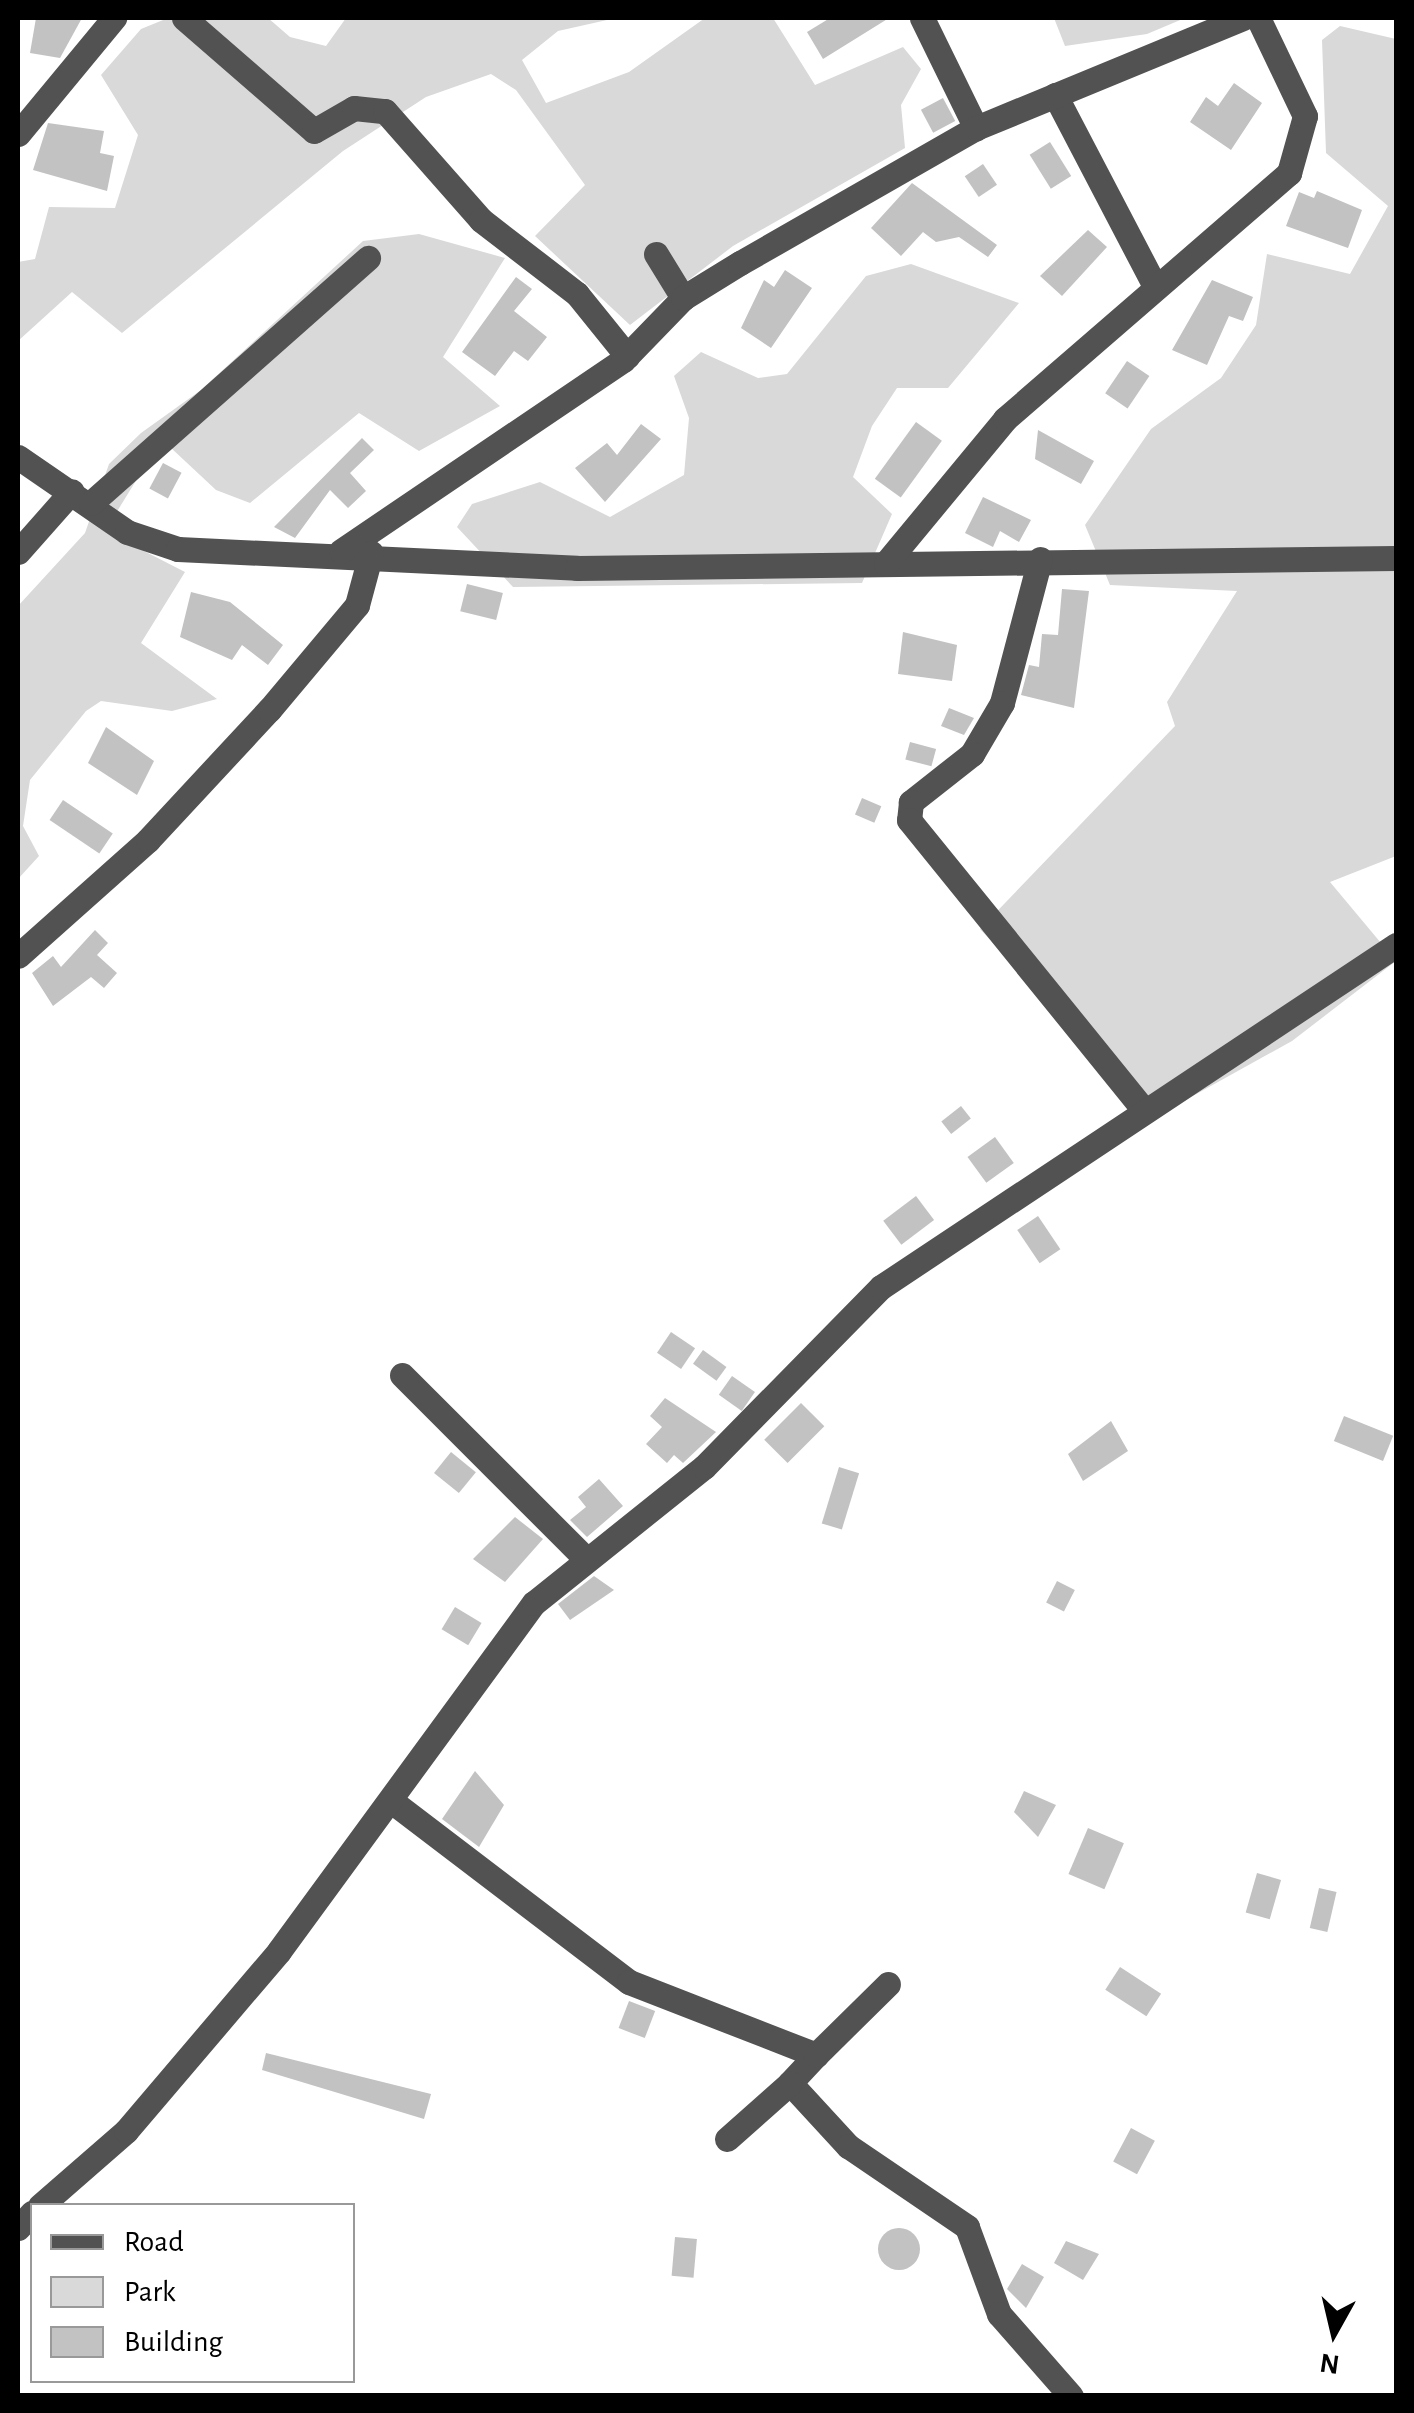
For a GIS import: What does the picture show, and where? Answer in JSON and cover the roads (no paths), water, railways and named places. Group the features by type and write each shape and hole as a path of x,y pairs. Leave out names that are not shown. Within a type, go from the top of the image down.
{"street":[{"path":"18,134 114,18"},
{"path":"184,18 314,132 363,106 385,111 481,220 577,294 628,356"},
{"path":"922,18 976,128"},
{"path":"342,551 628,356 683,298 976,128 1243,18"},
{"path":"886,563 1005,419 1154,284 1238,226 1289,172 1306,137 1301,102 1258,18"},
{"path":"1055,95 1154,284"},
{"path":"656,254 683,298"},
{"path":"18,552 368,258"},
{"path":"18,457 154,544 342,551 577,568 1040,558 1396,558"},
{"path":"18,956 148,840 269,710 358,605 371,554"},
{"path":"1040,558 1002,703 972,754 911,802 909,820 1144,1110"},
{"path":"43,2203 143,2112 394,1803 505,1635 586,1559 704,1467 881,1287 1144,1110 1392,957"},
{"path":"402,1375 586,1559"},
{"path":"394,1803 629,1982 816,2054"},
{"path":"727,2140 888,1984"},
{"path":"790,2083 848,2146 967,2228 999,2314 1072,2396"}]}
